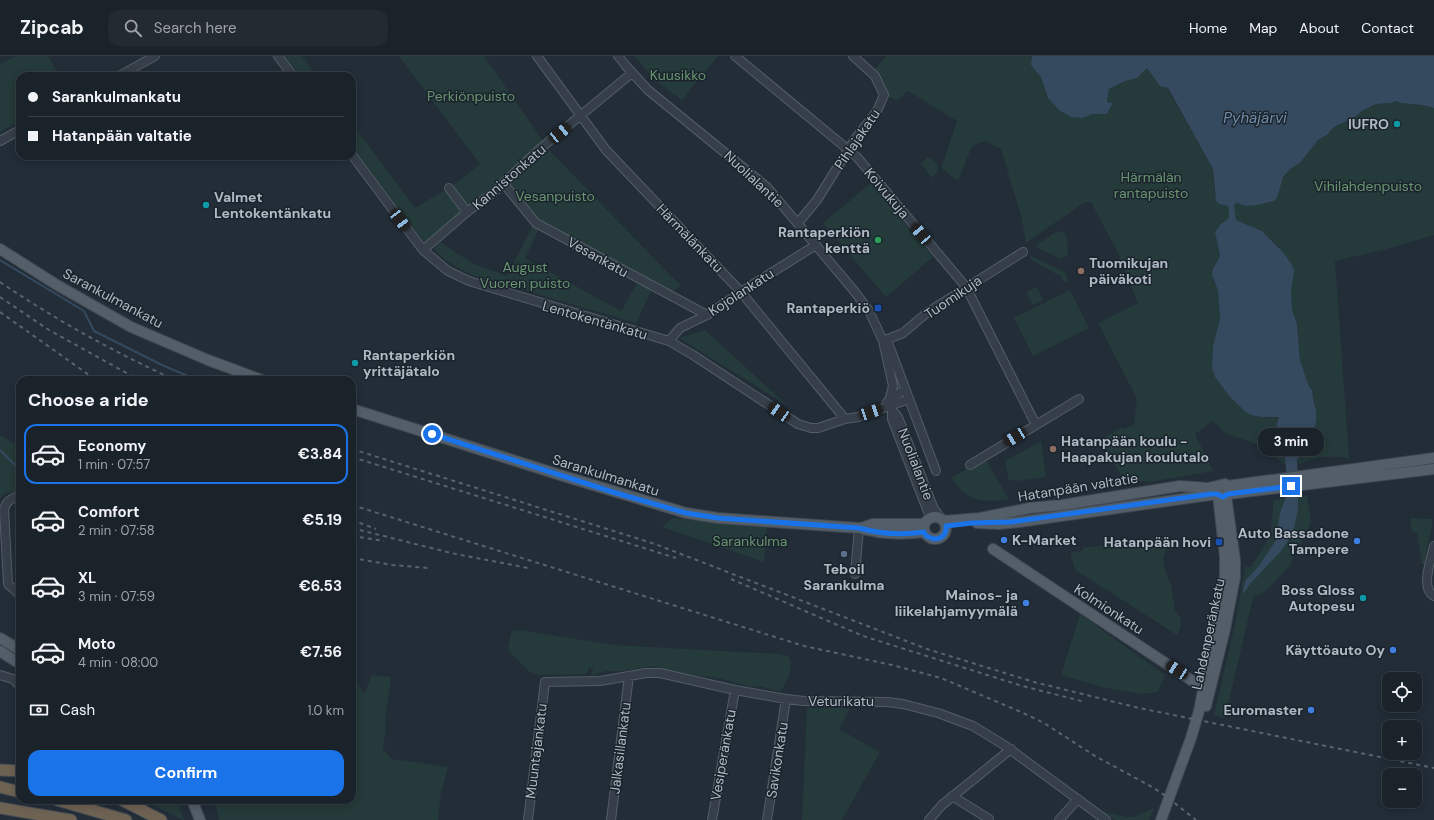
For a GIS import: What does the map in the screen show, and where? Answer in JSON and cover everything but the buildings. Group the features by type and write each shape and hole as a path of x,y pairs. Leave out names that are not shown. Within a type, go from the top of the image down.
{"highway":[{"path":"0,770 16,771"},
{"path":"0,787 16,791"},
{"path":"0,801 27,807 67,819"},
{"path":"71,804 126,820"},
{"path":"130,804 161,820"},
{"path":"0,808 67,819"}],"main road":[{"name":"Sarankulmankatu","path":"0,249 57,285 131,327 208,360 251,376"},
{"name":"Sarankulmankatu","path":"356,410 590,485 686,513 718,518 859,528 885,533 935,523 972,523"},
{"name":"Hatanpään valtatie","path":"1300,480 1434,458"},
{"name":"Hatanpään valtatie","path":"972,523 999,524 1020,522 1220,494 1282,482 1434,469"},
{"name":"Hatanpään valtatie","path":"935,523 980,518 1030,508 1062,505 1180,486 1208,488 1220,494"},
{"name":"Lahdenperänkatu","path":"1161,820 1192,738 1225,629 1235,577 1236,560 1220,494"},
{"name":"Kolmionkatu","path":"993,549 1197,684 1207,688"},
{"path":"0,638 16,648"},
{"path":"0,651 16,661"},
{"name":"Lahdenperänkatu","path":"1169,820 1198,737 1207,688"},
{"path":"194,804 200,820"},
{"path":"197,804 200,820"}],"street":[{"path":"126,72 155,56"},
{"path":"278,56 290,72"},
{"name":"Härmälänkatu","path":"537,56 606,150 741,292 845,419"},
{"name":"Nuolialantie","path":"618,56 648,90 766,187 816,244 862,300 885,340 893,386 890,406 898,417 934,510 935,523"},
{"name":"Koivukuja","path":"735,56 857,157 966,287 1036,425"},
{"name":"Pihlajakatu","path":"798,223 817,200 848,149 877,111 884,95 874,76 852,56"},
{"name":"Kannistonkatu","path":"423,250 467,212 493,193 541,148 632,73"},
{"path":"0,141 16,132"},
{"name":"Lentokentänkatu","path":"356,160 423,250 448,271 469,281 669,341 693,355 798,424 814,429 845,419 858,417 890,406"},
{"name":"Vesankatu","path":"503,183 536,223 706,315"},
{"path":"449,188 467,212"},
{"name":"Kojolankatu","path":"669,341 680,328 706,315 816,244"},
{"name":"Tuomikuja","path":"885,340 903,333 928,312 1023,252"},
{"path":"885,340 936,471"},
{"path":"890,406 905,389"},
{"path":"890,406 909,399"},
{"path":"970,465 1079,399"},
{"path":"16,497 9,500 4,510 8,584 16,591"},
{"path":"855,574 859,528"},
{"path":"1434,546 1426,584 1428,591 1434,596"},
{"name":"Veturikatu","path":"545,682 600,681 646,673 660,673 735,690 786,699 804,701 868,701 903,704 958,719 973,726 1011,749 1106,820"},
{"path":"0,675 13,679 16,682"},
{"name":"Jalkasillankatu","path":"611,820 629,676"},
{"name":"Muuntajankatu","path":"528,820 545,682"},
{"name":"Vesiperänkatu","path":"712,820 735,690"},
{"name":"Savikonkatu","path":"767,820 786,699"},
{"path":"929,820 952,796 1011,749"},
{"path":"952,796 989,819"},
{"path":"1059,820 1078,798"}],"green space":[{"path":"16,56 48,56 58,72 16,72 16,123 0,132 0,64"},
{"path":"285,56 302,56 314,72 297,72"},
{"name":"Perkiönpuisto","path":"399,56 484,56 543,141 506,176 468,208 451,187 480,164"},
{"name":"Kuusikko","path":"634,56 718,56 682,100 655,80"},
{"name":"Härmälän rantapuisto","path":"886,56 1032,56 1031,65 1041,77 1048,98 1081,118 1093,114 1107,114 1113,103 1107,102 1109,89 1125,81 1137,78 1147,68 1160,86 1167,88 1213,169 1215,197 1232,206 1237,203 1258,205 1274,201 1277,198 1282,177 1290,169 1300,163 1318,140 1327,135 1334,127 1355,117 1362,111 1376,104 1391,103 1395,101 1434,108 1434,235 1383,250 1335,261 1349,459 1323,457 1297,465 1298,457 1308,446 1316,422 1316,410 1312,388 1308,384 1300,360 1297,324 1292,310 1292,283 1287,259 1278,246 1262,231 1236,220 1215,232 1220,256 1215,264 1213,280 1218,291 1220,319 1213,346 1212,368 1215,377 1230,397 1251,415 1271,418 1279,417 1279,434 1283,445 1286,466 1262,446 1225,433 1213,421 1195,434 1213,471 1150,482 1124,480 1100,440 1122,427 1124,429 1134,424 1137,399 1098,323 1138,303 1118,253 1091,202 1085,202 1026,243 1022,219 1001,149 985,141 972,146 958,181 941,168 957,121 908,91 897,100 881,95 875,69"},
{"path":"356,128 415,208 447,189 460,207 462,213 425,243 356,151"},
{"name":"Vesanpuisto","path":"549,150 681,286 672,291 548,225 536,216 508,185"},
{"path":"927,157 931,158 938,167 932,178 921,164"},
{"name":"Rantaperkiön kenttä","path":"871,183 933,257 886,297 823,223"},
{"name":"August Vuoren puisto","path":"533,225 539,229 525,258 621,311 638,282 652,289 636,323 472,275 447,261 434,249 440,242 472,263 507,276"},
{"path":"1057,231 1066,235 1068,250 1067,256 1060,259 1036,246"},
{"path":"1031,256 1066,273 1068,282 1067,283 1061,280 1062,277 1031,260"},
{"path":"1037,287 1043,300 1033,305 1026,292"},
{"path":"1070,290 1089,328 1033,356 1014,318"},
{"path":"705,330 788,406 679,338"},
{"path":"0,435 16,445 16,492 5,493 0,499"},
{"path":"1041,441 1046,477 1009,481 1005,461"},
{"path":"985,458 1009,500 990,501 970,497 964,493 951,478"},
{"path":"1307,495 1311,522 1304,538 1295,552 1290,566 1267,590 1253,598 1225,718 1214,715 1235,624 1245,567 1251,567 1270,536 1273,500"},
{"name":"Sarankulma","path":"672,518 767,527 764,562 662,527"},
{"path":"1410,518 1433,519 1424,564 1422,564 1417,531 1412,532"},
{"path":"16,533 16,577 15,576"},
{"path":"1166,537 1170,539 1163,559 1165,570 1171,585 1175,610 1181,619 1180,629 1177,635 1077,571 1074,567 1070,553 1083,551 1083,548"},
{"path":"1080,614 1165,675 1158,692 1141,694 1106,688 1061,675"},
{"path":"520,630 614,645 779,654 788,656 791,665 785,684 780,691 760,686 752,687 721,679 677,672 652,666 622,671 607,671 594,676 591,673 593,669 588,668 588,672 584,674 538,675 530,672 510,653 508,648 512,631"},
{"path":"372,675 391,677 383,749 392,759 448,767 441,793 438,820 219,820 215,804 356,804 356,681 364,694"},
{"path":"807,708 850,708 839,729 880,752 842,820 802,820"},
{"path":"151,804 178,804 183,820"},
{"path":"1154,808 1149,820 1115,820 1103,812 1134,817"}],"water":[{"name":"Pyhäjärvi","path":"1032,56 1434,56 1434,108 1395,101 1391,103 1376,104 1362,111 1355,117 1334,127 1327,135 1318,140 1300,163 1290,169 1283,177 1277,198 1274,201 1258,205 1247,206 1237,203 1234,205 1236,220 1262,231 1283,252 1292,265 1294,271 1291,291 1292,310 1297,324 1300,360 1308,384 1312,390 1316,410 1316,422 1311,442 1297,460 1298,509 1294,528 1290,538 1281,551 1251,583 1243,594 1246,580 1259,566 1276,540 1280,513 1287,494 1286,466 1283,445 1277,428 1279,417 1258,416 1247,413 1230,397 1215,377 1212,368 1213,346 1220,319 1218,291 1212,275 1213,269 1220,256 1215,232 1221,224 1229,218 1229,208 1228,206 1219,204 1216,201 1213,169 1168,88 1160,86 1147,68 1137,78 1125,81 1109,89 1107,102 1113,103 1107,114 1093,114 1082,118 1071,117 1059,110 1048,98 1041,77 1031,65"}],"waterway":[{"path":"0,260 84,311 94,331 188,376"},
{"path":"0,450 16,466"}],"railway":[{"path":"0,282 86,335 167,376"},
{"path":"0,297 49,330 132,376"},
{"path":"0,312 90,376"},
{"path":"356,450 655,544 927,649 1034,682 1139,708 1434,768"},
{"path":"356,458 676,558"},
{"path":"356,506 804,646 892,665 941,678 1044,723 1095,756 1154,788 1196,820"},
{"path":"356,522 376,529"},
{"path":"356,529 451,553 528,568"},
{"path":"356,537 384,541"},
{"path":"356,559 392,565 428,568"},
{"path":"731,579 863,636 1019,685 1085,702"}],"place":[{"name":"IUFRO","path":"1397,124"},
{"name":"Valmet Lentokentänkatu","path":"206,205"},
{"name":"Rantaperkiön kenttä","path":"878,240"},
{"name":"Tuomikujan päiväkoti","path":"1081,271"},
{"name":"Rantaperkiö","path":"878,308"},
{"name":"Rantaperkiön yrittäjätalo","path":"355,363"},
{"name":"Hatanpään koulu - Haapakujan koulutalo","path":"1053,449"},
{"name":"K-Market","path":"1004,540"},
{"name":"Auto Bassadone Tampere","path":"1357,541"},
{"name":"Hatanpään hovi","path":"1219,542"},
{"name":"Teboil Sarankulma","path":"844,554"},
{"name":"Boss Gloss Autopesu","path":"1363,598"},
{"name":"Mainos- ja liikelahjamyymälä","path":"1026,603"},
{"name":"Käyttöauto Oy","path":"1393,650"},
{"name":"Euromaster","path":"1311,710"}],"route":[{"path":"432,434 616,493 705,517 859,528 874,532 924,532 926,536 934,539 942,537 946,532 946,526 972,523 994,524 1211,494 1217,494 1223,497 1228,494 1291,486"}],"park label":[{"name":"Vihilahdenpuisto","path":"1368,186"}]}
